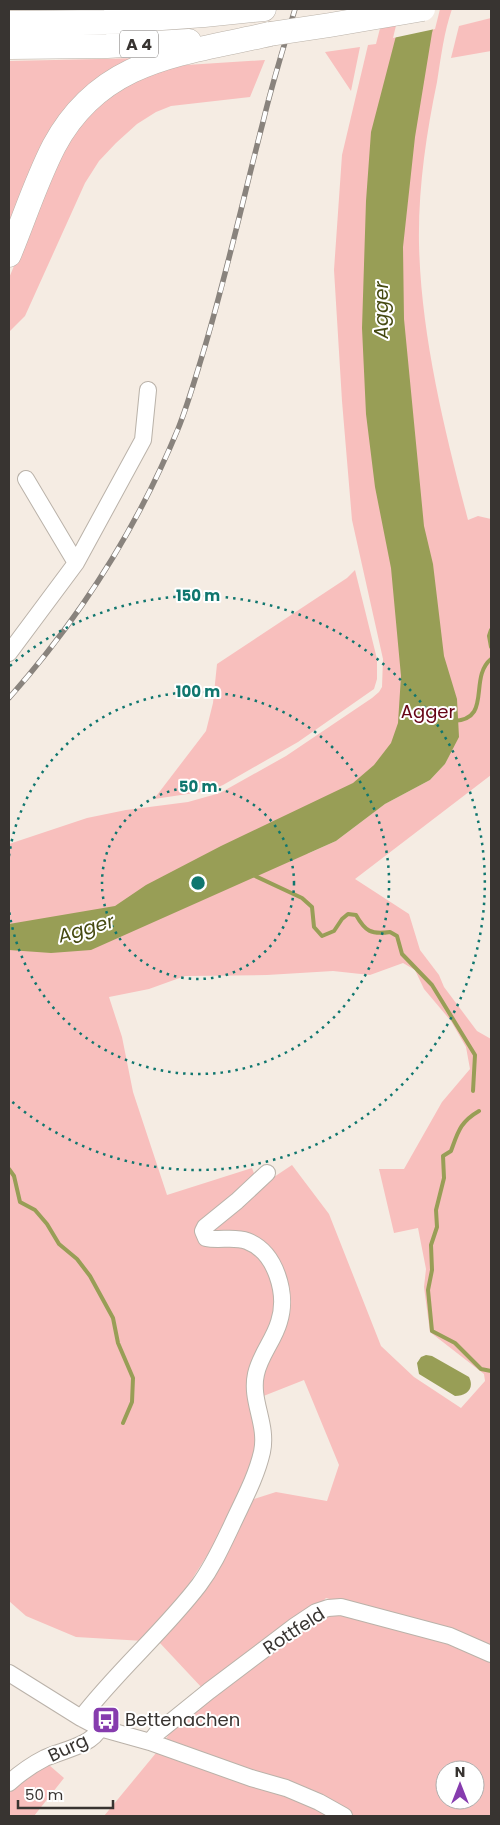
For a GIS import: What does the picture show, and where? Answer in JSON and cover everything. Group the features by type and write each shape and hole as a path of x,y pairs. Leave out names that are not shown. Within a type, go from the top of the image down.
{"highway":[{"name":"A 4","path":"9,23 105,22 264,9"},
{"name":"A 4","path":"9,47 107,46 208,40 330,26 423,9"},
{"path":"9,255 54,147 78,110 100,89 126,73 153,62 270,34"}],"street":[{"path":"9,653 76,563 143,440 148,390"},
{"path":"26,479 76,563"},
{"path":"81,1718 96,1698 139,1653 208,1572 245,1499 257,1470 264,1435 257,1400 256,1375 259,1364 279,1323 282,1309 280,1291 274,1265 266,1254 255,1245 239,1239 206,1238 203,1231 205,1227 267,1173"},
{"name":"Rottfeld","path":"150,1742 209,1691 295,1626 316,1612 328,1608 341,1607 450,1636 491,1654"},
{"name":"Burg","path":"9,1673 100,1728 150,1742 251,1778 286,1788 319,1802 344,1816"},
{"name":"Burg","path":"9,1783 43,1759 90,1740 100,1728"}],"green space":[{"path":"385,9 452,9 443,45 423,163 419,244 424,314 429,349 443,418 468,520 478,516 491,519 491,775 355,879 409,914 420,950 439,975 444,987 477,1031 491,1039 491,1650 451,1633 326,1598 316,1608 203,1689 159,1642 251,1500 276,1492 327,1501 339,1465 304,1380 261,1397 259,1436 252,1467 213,1546 189,1584 144,1641 76,1637 26,1616 9,1601 9,844 87,818 126,810 188,802 220,793 286,756 372,698 382,687 383,659 352,520 334,270 342,155 368,45 376,44","holes":["459,735 445,764 430,780 385,804 336,841 307,854","403,963 415,970 424,989 451,1021 466,1047 470,1069 442,1102 404,1169 379,1169 394,1233 418,1228 426,1269 424,1287 430,1332 484,1374 485,1381 461,1408 414,1377 381,1346 329,1214 292,1165 259,1187 252,1168 167,1195 133,1092 122,1037 109,997 149,989 185,976 267,975 333,971 370,975"]},
{"path":"491,18 491,51 451,58 459,26"},
{"path":"360,47 351,91 325,52"},
{"path":"145,58 113,73 9,240 9,61"},
{"path":"265,60 250,97 171,106 156,112 137,124 99,161 85,183 25,316 9,332 9,278 48,184 72,135 114,90 171,66"},
{"path":"355,570 377,659 377,679 374,689 298,742 223,785 208,791 154,799 206,731 213,703 217,664 347,578"},
{"path":"335,1613 450,1641 491,1659 491,1816 104,1816 156,1753 172,1730 212,1696 321,1616"},
{"path":"49,1765 64,1778 34,1816 9,1816 9,1793 32,1773"}],"water":[{"name":"Agger","path":"403,9 438,9 432,33 415,137 403,247 404,319 424,526 433,564 444,656 457,699 459,737 445,764 430,780 385,804 336,841 91,950 51,953 9,950 9,924 115,906 146,885 221,846 353,783 374,765 391,743 398,723 401,676 391,568 375,487 366,414 362,328 366,201 371,132"},
{"path":"426,1355 432,1356 469,1377 471,1385 468,1391 463,1395 455,1396 419,1374 417,1363 421,1357"}],"pier":[{"path":"400,9 440,9 435,29 393,38"}],"waterway":[{"path":"491,630 489,636 491,647"},
{"path":"453,721 465,719 473,714 477,706 484,667 491,659"},
{"path":"253,875 302,898 312,907 314,927 322,936 334,931 348,914 356,915 362,925 369,931 378,933 390,932 397,936 402,954 432,985 475,1055 473,1091"},
{"path":"479,1111 464,1123 451,1151 443,1156 444,1178 436,1210 437,1227 431,1245 432,1270 428,1290 432,1331 455,1343 481,1369 491,1371"},
{"path":"9,1169 14,1176 20,1202 35,1210 47,1224 59,1244 77,1259 90,1276 113,1318 118,1343 133,1378 132,1402 123,1423"}],"railway":[{"path":"9,698 60,636 105,571 144,502 178,429 227,267 270,94 295,9"}],"place":[{"name":"Bettenachen","path":"106,1720"}]}
